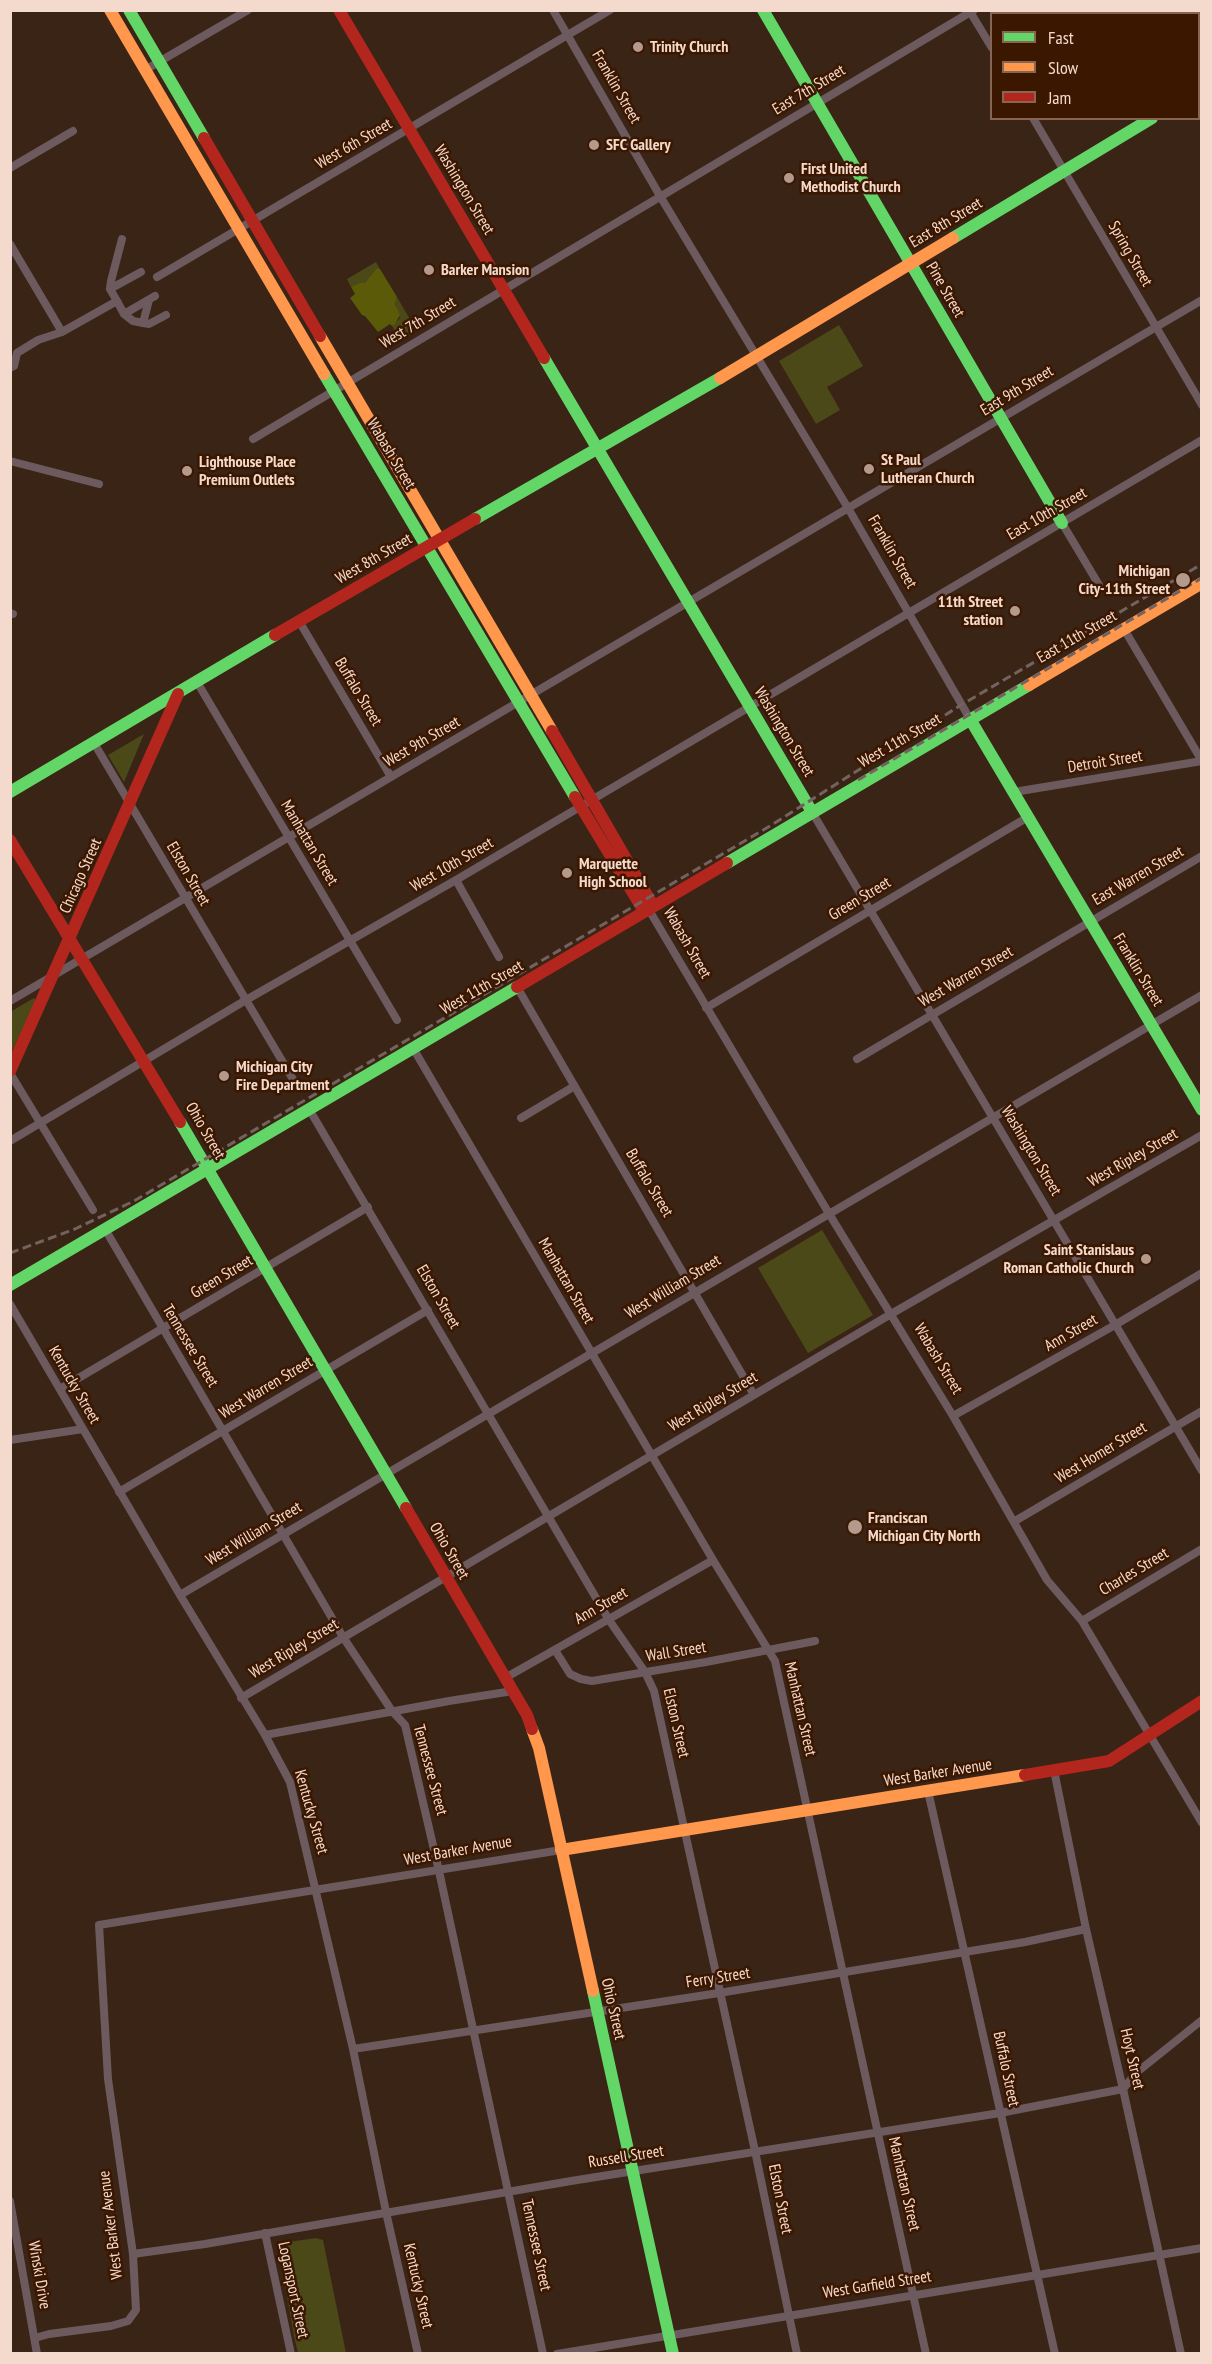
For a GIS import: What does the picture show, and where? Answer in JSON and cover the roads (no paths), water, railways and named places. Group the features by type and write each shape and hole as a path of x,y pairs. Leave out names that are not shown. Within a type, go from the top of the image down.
{"street":[{"name":"Wabash Street","path":"110,10 580,806 642,908 649,910 828,1212 953,1416 1047,1580 1082,1622 1202,1823"},
{"name":"Wabash Street","path":"129,10 346,383 532,695 651,902 649,910"},
{"path":"146,70 248,10"},
{"name":"Washington Street","path":"339,10 1202,1471"},
{"name":"Franklin Street","path":"553,10 660,196 848,508 1202,1110"},
{"name":"West 6th Street","path":"157,277 610,10"},
{"name":"Pine Street","path":"763,10 1099,585"},
{"path":"971,11 990,44"},
{"name":"East 7th Street","path":"660,196 971,11"},
{"name":"Spring Street","path":"1034,120 1202,405"},
{"name":"East 8th Street","path":"756,357 1149,120"},
{"path":"10,168 73,130"},
{"name":"West 7th Street","path":"253,439 660,196"},
{"path":"122,240 110,289 124,314 133,321 148,324 166,315"},
{"path":"10,244 62,332"},
{"path":"110,289 141,272"},
{"path":"124,314 152,298 143,323"},
{"name":"East 9th Street","path":"848,508 1202,300"},
{"path":"10,368 14,366 17,353 38,340 62,332 117,301"},
{"name":"West 8th Street","path":"10,792 299,621 756,357"},
{"name":"East 10th Street","path":"908,612 1202,440"},
{"path":"10,461 99,483"},
{"name":"West 9th Street","path":"10,1001 848,508"},
{"name":"East 11th Street","path":"970,719 1202,583"},
{"name":"West 10th Street","path":"10,1141 908,612"},
{"name":"Buffalo Street","path":"299,621 391,777"},
{"path":"1124,629 1201,761"},
{"name":"Manhattan Street","path":"197,681 397,1020"},
{"name":"Chicago Street","path":"10,1072 179,693"},
{"name":"West 11th Street","path":"10,1285 970,719"},
{"name":"Elston Street","path":"94,743 294,1081"},
{"name":"Detroit Street","path":"1014,792 1201,761"},
{"name":"Green Street","path":"706,1008 1029,817"},
{"name":"Ohio Street","path":"10,840 208,1168 527,1715 539,1748 673,2354"},
{"name":"East Warren Street","path":"1090,921 1202,856"},
{"path":"456,880 499,957"},
{"name":"West Warren Street","path":"857,1059 1090,921"},
{"name":"Buffalo Street","path":"517,987 573,1087 754,1395"},
{"name":"West William Street","path":"180,1596 828,1212 1202,995"},
{"name":"Manhattan Street","path":"413,1048 774,1661 926,2354"},
{"path":"10,1072 93,1210"},
{"path":"521,1118 573,1087"},
{"name":"Elston Street","path":"309,1109 609,1620 645,1672 654,1691 719,1993 756,2151 797,2354"},
{"name":"West Ripley Street","path":"241,1698 891,1314 1202,1135"},
{"name":"Green Street","path":"60,1389 368,1208"},
{"name":"Tennessee Street","path":"105,1229 343,1637 392,1711 405,1725 439,1871 543,2354"},
{"name":"Ann Street","path":"953,1416 1202,1273"},
{"name":"Kentucky Street","path":"10,1304 180,1596 265,1735 290,1782 353,2049 418,2354"},
{"name":"West Warren Street","path":"120,1492 428,1310"},
{"name":"West Homer Street","path":"1015,1521 1202,1411"},
{"path":"10,1440 82,1429"},
{"name":"Charles Street","path":"1082,1622 1202,1549"},
{"name":"Ann Street","path":"505,1678 713,1560"},
{"name":"Wall Street","path":"555,1650 570,1674 592,1681 815,1641"},
{"path":"265,1735 513,1691"},
{"name":"West Barker Avenue","path":"35,2338 111,2326 128,2321 136,2310 133,2254 108,2079 99,1925 1108,1761 1120,1756 1149,1733 1202,1701"},
{"name":"Hoyt Street","path":"1054,1770 1086,1929 1181,2354"},
{"name":"Buffalo Street","path":"928,1791 1055,2354"},
{"name":"Ferry Street","path":"353,2049 719,1993 965,1952 1086,1929"},
{"path":"1123,2089 1136,2073 1202,2020"},
{"name":"Russell Street","path":"133,2254 1000,2112 1123,2089"},
{"name":"Winski Drive","path":"10,2201 37,2354"},
{"name":"Logansport Street","path":"265,2233 291,2354"},
{"name":"West Garfield Street","path":"557,2354 1202,2248"}],"railway":[{"path":"10,1253 75,1229 134,1201 770,826 961,705 1202,564"},
{"path":"858,780 1202,578"}],"place":[{"name":"Trinity Church","path":"638,47"},
{"name":"SFC Gallery","path":"594,145"},
{"name":"First United Methodist Church","path":"789,178"},
{"name":"Barker Mansion","path":"429,270"},
{"name":"St Paul Lutheran Church","path":"869,469"},
{"name":"Lighthouse Place Premium Outlets","path":"187,471"},
{"name":"Michigan City-11th Street","path":"1183,580"},
{"name":"11th Street station","path":"1015,611"},
{"name":"Marquette High School","path":"567,873"},
{"name":"Michigan City Fire Department","path":"224,1076"},
{"name":"Saint Stanislaus Roman Catholic Church","path":"1146,1259"},
{"name":"Franciscan Michigan City North","path":"855,1527"}]}
